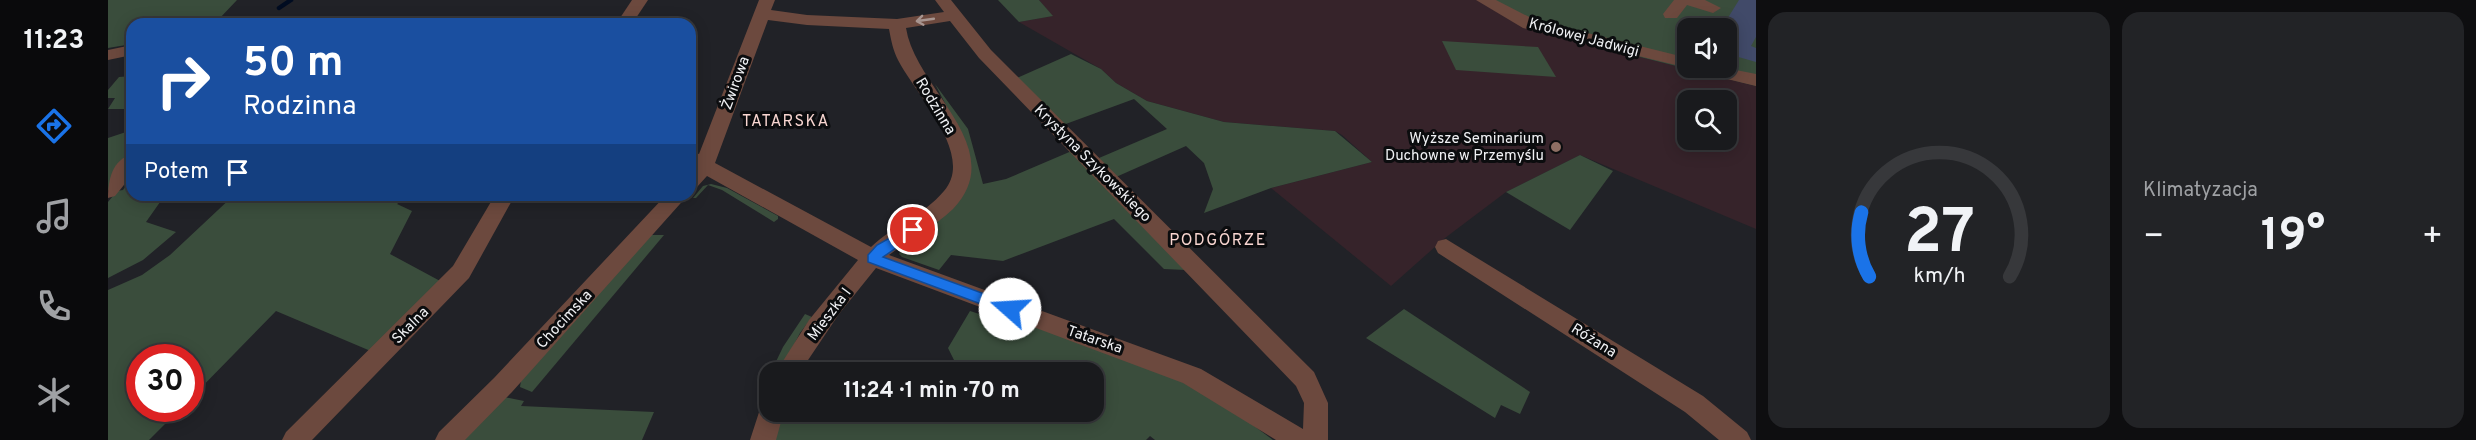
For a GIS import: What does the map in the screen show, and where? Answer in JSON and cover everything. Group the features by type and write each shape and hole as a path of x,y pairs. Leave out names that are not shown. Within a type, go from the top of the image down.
{"street":[{"path":"628,18 640,0"},
{"name":"Królowej Jadwigi","path":"1484,0 1529,24 1677,60"},
{"path":"1671,14 1682,0"},
{"path":"1688,0 1713,8"},
{"path":"764,7 807,20 897,24 948,8"},
{"name":"Żwirowa","path":"697,162 764,7"},
{"name":"Krystyna Szykowskiego","path":"948,8 985,54 1305,379 1316,403 1314,440"},
{"name":"Rodzinna","path":"873,258 882,249 931,215 960,184 963,169 952,132 900,46 897,24"},
{"path":"108,55 126,51"},
{"path":"1737,76 1756,80"},
{"name":"Tatarska","path":"697,162 873,258 1190,375 1299,440"},
{"path":"108,191 126,168"},
{"name":"Skalna","path":"295,440 461,272 502,201"},
{"name":"Chocimska","path":"448,440 503,385 672,201"},
{"name":"Różana","path":"1446,247 1694,404 1738,440"},
{"name":"Mieszka I","path":"795,362 830,311 873,258"},
{"path":"763,440 768,422"}],"shaded area":[{"name":"Wyższe Seminarium Duchowne w Przemyślu","path":"1039,0 1478,0 1540,32 1677,66 1677,78 1724,78 1756,86 1756,229 1580,155 1506,192 1445,238 1391,286 1271,188 1372,162 1342,135 1335,131 1224,122 1147,101 1116,83 1101,69 1019,22 1052,16"}],"green space":[{"path":"108,0 237,0 220,18 126,18 126,45 108,48"},
{"path":"998,0 1039,0 1053,16 1019,22"},
{"path":"1478,0 1756,0 1756,86 1724,78 1737,78 1737,18 1677,18 1677,66 1540,32"},
{"path":"1442,41 1538,47 1556,77 1456,70"},
{"path":"1071,54 1101,69 1116,83 1147,101 1224,122 1335,131 1372,162 1271,188 1204,213 1213,189 1204,163 1186,146 1116,177 1099,158 1167,129 1134,99 1063,125 1017,78"},
{"path":"126,76 126,109 108,109 115,98 108,98 108,90 119,77"},
{"path":"935,84 968,129 983,184 1006,179 1074,150 1186,270 1164,269 1114,219 1003,261 951,255 939,270 902,257 899,254 902,246 950,210 962,196 967,183 961,134"},
{"path":"126,132 126,159 118,177 108,191 108,138"},
{"path":"1580,155 1613,171 1570,230 1506,192"},
{"path":"711,184 727,188 778,216 778,219 774,222 722,190 708,185 696,198 696,194 703,186"},
{"path":"126,186 126,201 161,201 146,222 176,232 143,260 108,278 108,202 117,191 123,190"},
{"path":"228,201 401,201 397,204 412,211 390,254 442,282 373,352 276,311 204,385 204,344 126,344 126,422 167,422 149,440 108,440 108,290 142,275 170,255"},
{"path":"649,235 664,235 532,392 520,387 521,381"},
{"path":"1404,309 1530,392 1520,414 1501,405 1495,418 1366,338"},
{"path":"970,311 1001,321 1005,315 1174,377 1242,417 1273,440 1155,440 1150,436 1146,440 772,440 777,422 1104,422 1104,362 959,362 954,360 948,348"},
{"path":"805,314 812,317 800,333 785,362 776,362"},
{"path":"504,397 524,401 521,406 654,412 642,440 464,440"}],"building":[{"path":"1739,0 1756,0 1756,37 1751,46 1756,48 1756,62 1737,57 1737,18 1728,18"}],"waterway":[{"path":"279,8 291,0"}],"place":[{"name":"Wyższe Seminarium Duchowne w Przemyślu","path":"1556,147"}],"district":[{"name":"TATARSKA","path":"786,120"},
{"name":"PODGÓRZE","path":"1218,239"}],"route":[{"path":"913,230 882,249 873,258 916,276 1010,309"}]}
